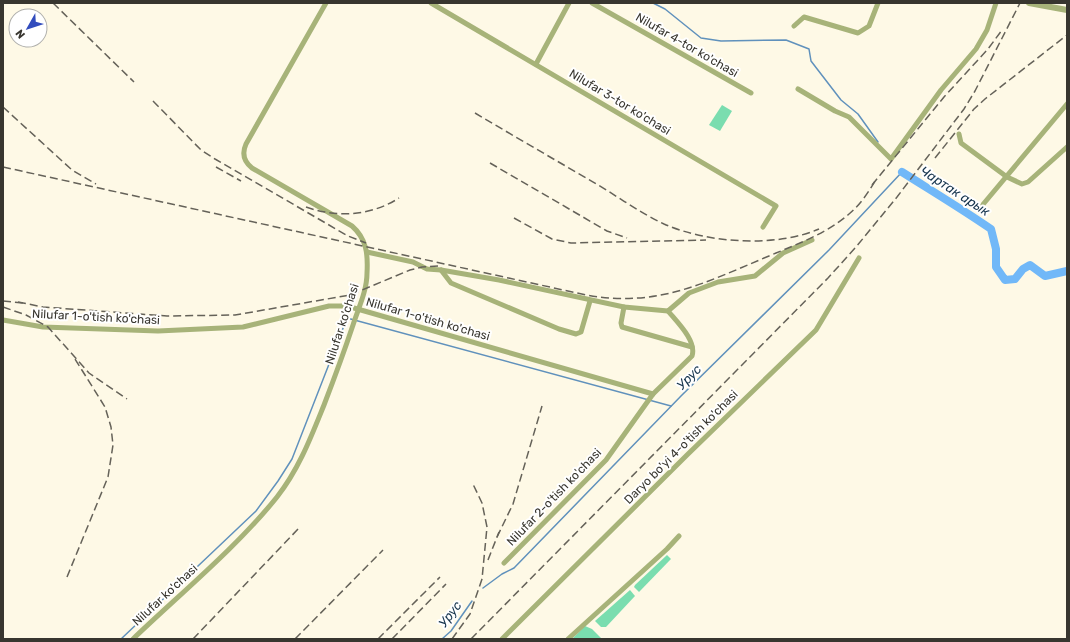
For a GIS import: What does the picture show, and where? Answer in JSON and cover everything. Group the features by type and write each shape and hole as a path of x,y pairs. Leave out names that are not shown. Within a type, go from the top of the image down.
{"street":[{"name":"Nilufar ko'chasi","path":"133,639 255,524 285,486 305,451 343,356 367,280 367,252 361,236 352,226 252,168 246,162 244,155 246,144 326,3"},
{"name":"Nilufar 3-tor ko'chasi","path":"431,3 776,206 763,227"},
{"path":"536,64 569,3"},
{"name":"Nilufar 4-tor ko'chasi","path":"592,3 751,93"},
{"path":"794,26 804,17 858,33 869,26 878,3"},
{"path":"798,89 835,111 849,117 891,159 941,90 976,50 987,30 996,3"},
{"path":"1029,3 1067,10"},
{"path":"980,208 1067,104"},
{"path":"960,134 961,143 1007,177 1022,184 1028,182 1067,147"},
{"path":"668,311 690,292 718,282 755,276 783,253 812,240"},
{"path":"367,252 413,262 427,269 441,270 624,307 668,311 681,327 692,347"},
{"name":"Daryo bo'yi 4-o'tish ko'chasi","path":"502,639 687,454 816,330 859,258"},
{"path":"441,270 451,283 552,326 576,334 581,332 590,300"},
{"name":"Nilufar 1-o'tish ko'chasi","path":"3,320 43,327 158,331 243,327 329,306 347,306 653,394"},
{"path":"624,307 621,323 622,327 692,347"},
{"name":"Nilufar 2-o'tish ko'chasi","path":"504,563 606,460 653,394 690,359 693,352 692,347"},
{"path":"568,639 667,549 678,536"}],"green space":[{"path":"722,105 732,111 720,131 709,125"},
{"path":"667,555 671,559 639,592 634,587 635,585"},
{"path":"630,590 635,596 606,627 601,627 595,621"},
{"path":"585,626 592,629 602,639 572,639"}],"waterway":[{"name":"Чартак арык","path":"653,3 665,9 701,38 721,41 786,40 809,49 811,61 841,100 858,114 878,142"},
{"name":"Урус","path":"483,588 502,574 514,568 681,396 829,250 902,172 900,170"},
{"name":"Чартак арык","path":"902,172 991,229 996,249 996,267 1005,280 1015,279 1023,269 1030,265 1045,276 1067,271"},
{"path":"121,639 256,511 278,481 292,459 347,318 671,406"},
{"name":"Урус","path":"442,639 451,631 472,601"}],"railway":[{"path":"53,3 134,82"},
{"path":"471,639 828,278 856,247 897,197 964,109 975,91 1020,3"},
{"path":"872,185 944,97 988,49 1002,30"},
{"path":"935,158 974,109 1067,35"},
{"path":"153,101 201,150 348,236 366,243"},
{"path":"3,107 72,170 96,184"},
{"path":"475,113 597,184 645,214 664,224 681,230 720,239 762,241 782,239 819,229"},
{"path":"490,163 607,231 627,238"},
{"path":"3,167 586,295 612,298 636,298 658,295 702,284 801,243 831,227 849,214 864,199 875,181"},
{"path":"216,167 241,181"},
{"path":"306,207 330,213 342,214 365,212 377,209 399,198"},
{"path":"514,218 552,239 571,243 706,240"},
{"path":"18,302 43,307 167,316 235,315 350,295 410,270 422,267 438,266"},
{"path":"3,301 23,303"},
{"path":"3,307 26,315 48,327 89,373 127,399"},
{"path":"67,577 108,477 113,445 111,427 105,407 75,359"},
{"path":"497,537 513,504 542,406"},
{"path":"452,639 470,614 482,579 487,527 482,503 472,482"},
{"path":"193,639 300,527"},
{"path":"488,560 499,532"},
{"path":"295,639 383,550"},
{"path":"378,639 440,577"},
{"path":"392,639 446,584"}]}
